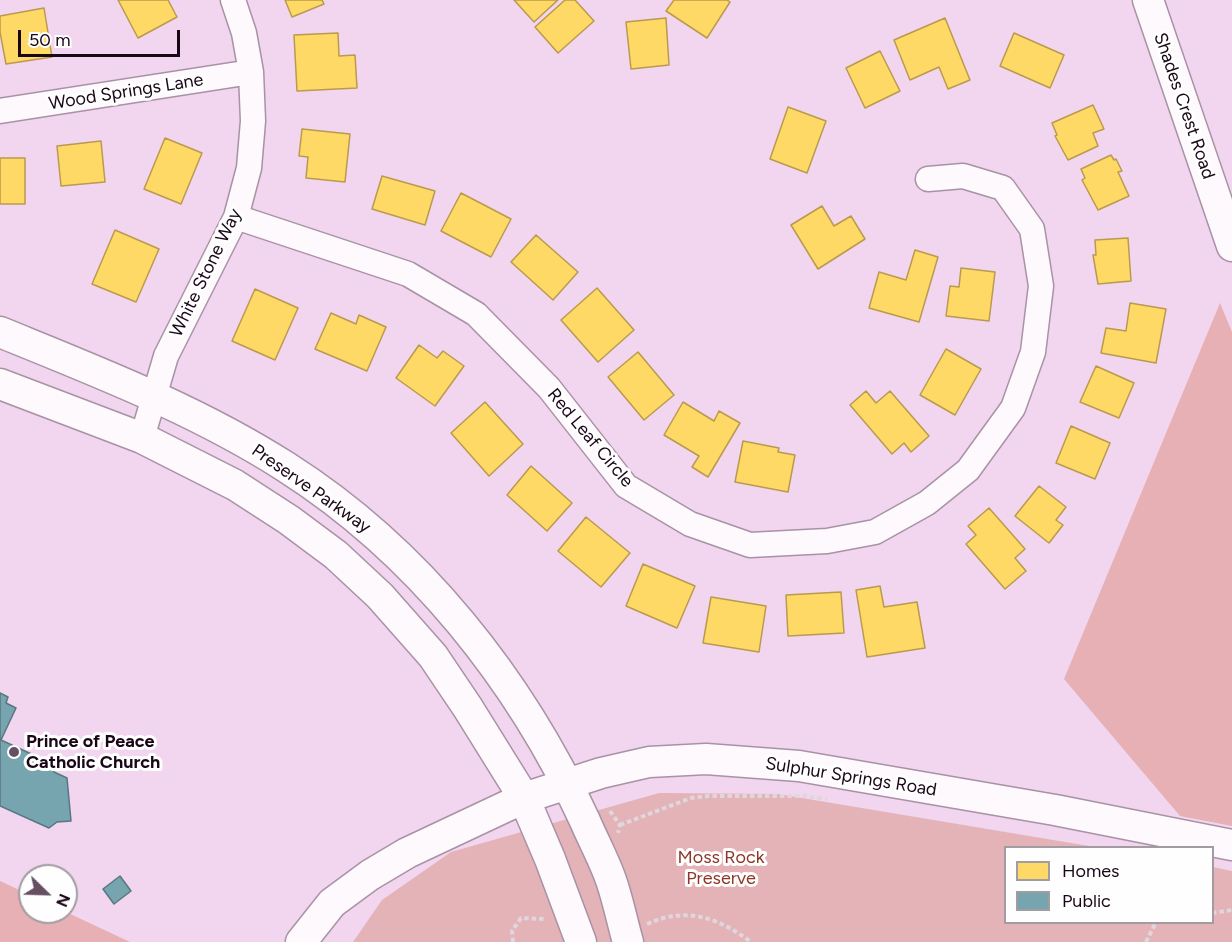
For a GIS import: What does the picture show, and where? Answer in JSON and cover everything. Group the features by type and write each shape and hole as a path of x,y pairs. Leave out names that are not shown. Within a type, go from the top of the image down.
{"street":[{"name":"White Stone Way","path":"142,438 166,356 236,217 249,168 253,121 251,72 244,33 233,0"},
{"name":"Shades Crest Road","path":"1148,0 1232,246"},
{"name":"Wood Springs Lane","path":"0,111 251,72"},
{"name":"Red Leaf Circle","path":"236,217 408,274 476,314 549,388 626,486 690,524 750,545 826,541 875,532 927,503 968,470 1013,408 1033,352 1041,286 1032,229 1003,188 963,176 928,179"},
{"name":"Preserve Parkway","path":"0,332 154,395 209,422 287,467 362,521 440,596 510,688 567,783 611,878 628,942"},
{"path":"0,384 142,438 235,485 289,520 336,555 380,596 433,656 524,798 581,942"},
{"name":"Sulphur Springs Road","path":"301,942 332,903 370,875 407,853 524,798 601,772 649,762 706,759 799,766 1055,810 1232,845"}],"path":[{"path":"620,825 691,798 805,796 835,800"},
{"path":"1214,913 1232,910"},
{"path":"1146,942 1155,924"}],"green space":[{"name":"Moss Rock Preserve","path":"659,793 778,794 1089,846 1004,846 1004,924 1214,924 1214,867 1232,871 1232,942 353,942 382,900 451,852"}],"shaded area":[{"path":"1220,303 1232,332 1232,826 1180,816 1064,679"},
{"path":"0,881 18,889 18,924 78,924 78,918 130,942 0,942"}],"building: Homes":[{"path":"118,0 168,0 177,17 138,38"},
{"path":"285,0 322,0 324,4 292,17"},
{"path":"514,0 558,0 534,22"},
{"path":"565,0 575,0 594,21 558,53 535,27"},
{"path":"674,0 727,0 730,2 707,38 666,11"},
{"path":"44,8 52,57 6,64 0,32 0,16"},
{"path":"666,18 669,65 631,69 626,22"},
{"path":"945,18 970,80 948,89 939,67 910,80 894,40"},
{"path":"338,33 339,56 355,55 357,88 297,91 294,35"},
{"path":"1014,33 1064,55 1050,88 1000,66"},
{"path":"880,51 900,91 865,108 846,68"},
{"path":"1093,105 1104,129 1093,133 1098,146 1068,160 1055,136 1057,135 1052,123"},
{"path":"788,107 826,121 807,173 770,159"},
{"path":"302,129 350,134 345,182 306,178 308,157 299,156"},
{"path":"165,138 202,153 181,204 144,189"},
{"path":"101,141 105,182 61,186 57,146"},
{"path":"1111,155 1114,160 1116,159 1122,171 1118,172 1129,196 1098,210 1082,180 1085,178 1081,169"},
{"path":"0,158 25,158 25,204 0,204"},
{"path":"382,176 435,191 425,225 372,209"},
{"path":"461,193 511,219 491,257 441,231"},
{"path":"822,206 834,226 851,216 865,239 818,269 791,225"},
{"path":"115,230 159,249 136,302 92,284"},
{"path":"536,235 578,272 553,300 511,262"},
{"path":"1128,238 1131,281 1098,284 1093,255 1096,255 1095,240"},
{"path":"915,250 938,257 919,322 869,308 879,272 906,280"},
{"path":"961,268 995,272 989,321 946,316 950,286 959,287"},
{"path":"597,288 634,330 598,362 561,320"},
{"path":"255,289 298,308 275,360 232,341"},
{"path":"1130,303 1166,309 1156,363 1101,353 1106,328 1126,331"},
{"path":"331,313 356,324 359,315 386,327 367,371 315,349"},
{"path":"419,345 437,358 443,351 464,366 435,406 396,378"},
{"path":"946,349 981,369 955,415 920,395"},
{"path":"638,352 674,395 644,420 608,377"},
{"path":"1096,366 1134,383 1119,418 1080,402"},
{"path":"866,391 876,403 890,391 929,436 911,452 904,443 892,454 850,405"},
{"path":"485,402 523,444 489,476 451,433"},
{"path":"683,402 714,421 719,411 740,423 708,477 692,467 699,456 664,435"},
{"path":"1071,426 1110,443 1095,479 1056,463"},
{"path":"743,441 779,448 778,452 795,455 788,492 735,482"},
{"path":"531,466 572,503 547,531 507,495"},
{"path":"1039,486 1066,507 1056,520 1063,525 1049,543 1015,516"},
{"path":"989,508 1025,549 1015,558 1026,571 1005,589 966,544 976,535 968,526"},
{"path":"586,517 630,553 601,587 558,551"},
{"path":"643,564 695,586 677,628 626,606"},
{"path":"880,586 884,607 917,602 925,648 867,657 856,590"},
{"path":"841,592 844,633 788,636 786,595"},
{"path":"711,597 766,606 759,652 703,643"}],"building: Public":[{"name":"Prince of Peace Catholic Church","path":"0,693 8,697 6,703 16,708 1,740 53,764 54,772 67,778 71,821 57,822 49,828 0,806"},
{"path":"120,876 131,891 114,904 103,889"}],"place":[{"name":"Prince of Peace Catholic Church","path":"14,752"}]}
